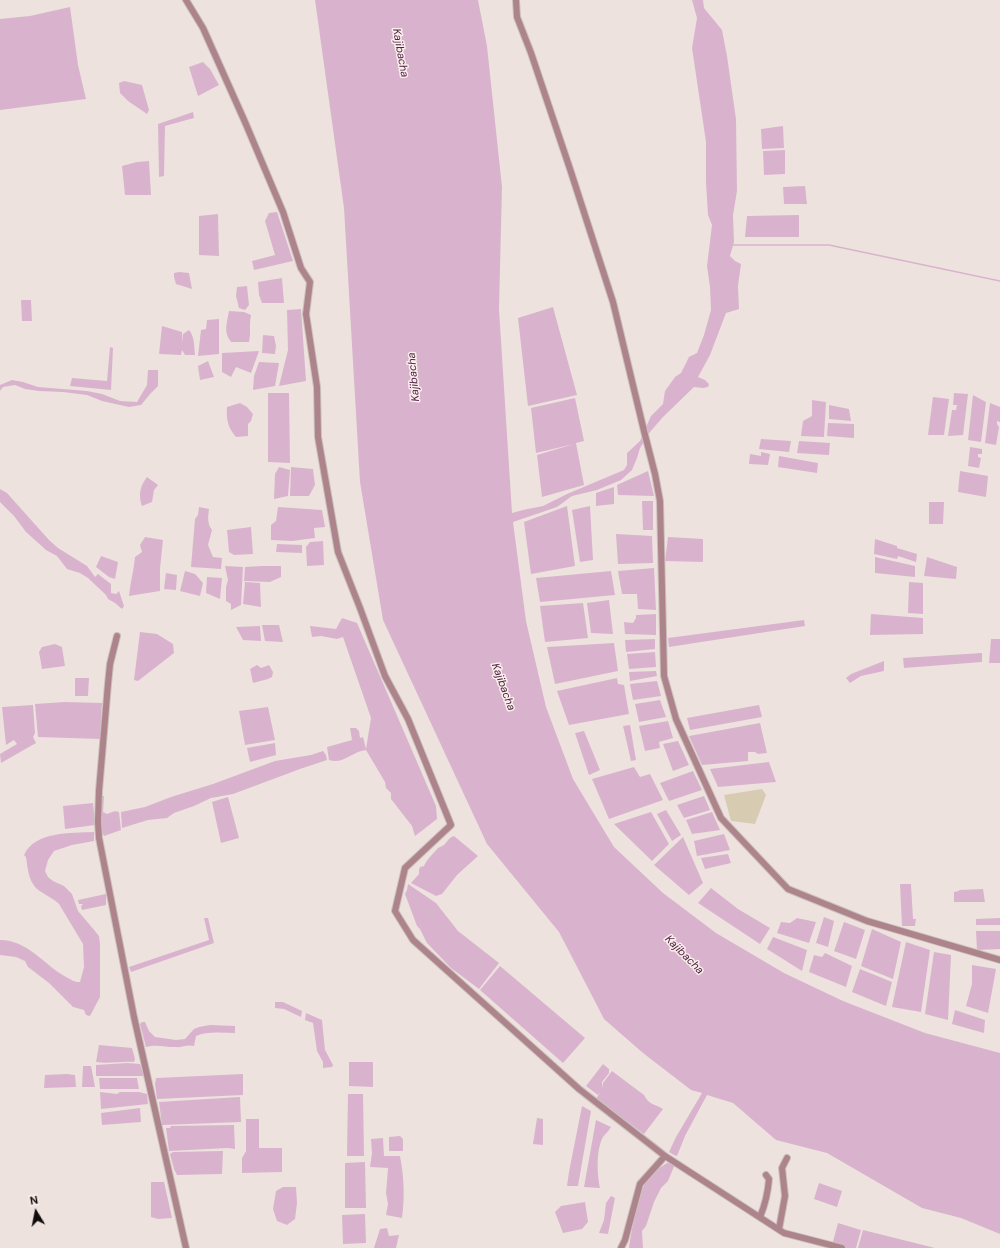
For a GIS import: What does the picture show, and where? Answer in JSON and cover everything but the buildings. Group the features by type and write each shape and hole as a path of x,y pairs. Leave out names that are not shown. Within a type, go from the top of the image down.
{"street":[{"path":"186,0 203,28 245,122 283,212 301,268 310,282 306,314 318,387 318,437 338,552 385,676 408,719 451,825 405,868 395,911 413,940 579,1089 665,1156 782,1231 842,1248"},
{"path":"516,0 517,17 531,53 613,302 655,474 660,501 664,676 676,719 721,818 788,889 867,921 1000,960"},
{"path":"117,636 110,664 108,684 99,791 99,838 134,1018 186,1248"},
{"path":"621,1248 625,1240 640,1184 665,1156"},
{"path":"782,1231 785,1196 782,1168 787,1158"},
{"path":"760,1217 764,1208 769,1183 769,1179 766,1175"}],"shaded area":[{"path":"762,789 766,795 755,824 731,821 724,795"}],"water":[{"name":"Kajibacha","path":"315,0 478,0 487,46 502,187 499,309 512,513 543,506 567,494 624,470 627,465 627,453 640,441 651,416 663,404 665,391 675,377 681,373 689,357 697,353 711,310 707,266 712,225 708,215 706,142 692,48 697,18 692,0 703,0 704,8 722,30 736,119 737,191 733,215 734,242 730,256 741,264 738,286 739,309 726,313 710,355 698,377 705,380 709,384 708,387 694,387 663,417 650,432 640,448 632,470 621,480 597,490 572,496 557,507 513,522 526,621 546,707 573,779 614,847 663,893 716,933 784,973 843,1001 925,1033 1000,1053 1000,1234 961,1218 922,1208 827,1153 776,1140 733,1103 707,1095 685,1136 677,1156 669,1152 676,1137 702,1093 691,1090 643,1053 604,1019 559,932 487,844 383,620 360,482 344,208"},
{"path":"70,7 78,65 86,99 0,110 0,19 30,16"},
{"path":"203,62 210,69 219,85 198,96 189,67"},
{"path":"124,81 142,85 149,110 147,114 128,101 120,93 119,83"},
{"path":"193,112 194,118 165,126 164,176 159,177 158,124"},
{"path":"783,126 784,148 762,149 761,129"},
{"path":"785,150 785,174 764,175 763,151"},
{"path":"149,161 151,195 125,195 122,166 137,162"},
{"path":"805,186 807,204 784,204 783,187"},
{"path":"277,212 293,261 254,270 252,261 275,255 265,221 269,213"},
{"path":"218,214 219,256 199,255 199,216"},
{"path":"799,215 799,237 745,237 747,216"},
{"path":"174,273 189,273 192,289 176,284"},
{"path":"282,278 284,303 262,303 259,295 258,282"},
{"path":"247,286 249,305 245,310 239,308 236,296 237,287"},
{"path":"21,300 31,300 32,321 22,321"},
{"path":"553,307 577,395 528,406 518,318"},
{"path":"301,309 306,381 279,386 288,350 287,310"},
{"path":"229,311 244,312 251,315 249,342 231,342 226,331"},
{"path":"219,319 219,354 198,356 201,330 206,329 207,320"},
{"path":"162,326 182,332 182,343 183,334 189,330 193,339 195,355 185,355 182,350 181,355 159,354"},
{"path":"263,335 274,336 276,346 275,354 262,353"},
{"path":"110,347 113,348 111,390 70,386 72,378 107,381"},
{"path":"259,351 251,373 236,367 231,377 222,372 222,353"},
{"path":"208,361 214,377 200,380 198,366"},
{"path":"259,362 279,363 275,386 253,390 254,376"},
{"path":"148,370 158,370 158,386 141,405 129,407 102,401 87,395 39,391 25,389 15,385 3,387 0,391 0,385 12,380 38,387 87,391 102,394 120,401 137,402 147,385"},
{"path":"268,393 289,393 290,463 268,462"},
{"path":"954,393 968,394 963,435 948,436 952,410 956,410 957,405 953,405"},
{"path":"973,395 986,402 981,442 968,440"},
{"path":"933,397 949,399 944,435 928,435"},
{"path":"575,398 584,441 576,443 584,485 542,497 537,455 574,444 536,453 531,408"},
{"path":"812,400 826,402 824,437 801,436 803,421 812,416"},
{"path":"240,403 247,407 253,414 251,421 248,424 248,436 236,437 228,423 227,407"},
{"path":"990,403 1000,407 1000,422 997,421 999,427 996,445 985,443"},
{"path":"829,405 849,409 851,421 829,419"},
{"path":"828,423 854,424 854,438 827,436"},
{"path":"761,439 791,441 789,452 759,449"},
{"path":"799,441 830,443 829,455 797,453"},
{"path":"970,447 982,449 982,454 978,454 978,457 981,458 979,468 968,466"},
{"path":"761,452 770,454 768,465 749,464 750,454 761,456"},
{"path":"779,456 818,463 817,473 778,467"},
{"path":"279,467 290,470 288,496 274,499 275,474"},
{"path":"291,467 313,469 315,485 309,496 290,496"},
{"path":"648,471 654,496 618,495 617,485"},
{"path":"960,471 988,476 986,497 958,492"},
{"path":"147,477 158,485 154,490 152,502 142,506 140,491"},
{"path":"614,487 614,504 596,506 596,493"},
{"path":"0,489 7,493 58,548 87,566 95,577 98,574 111,584 111,593 116,594 119,591 124,606 122,609 108,599 106,595 88,578 80,573 67,569 57,556 46,550 26,532 14,516 0,502"},
{"path":"642,501 653,501 653,530 643,530"},
{"path":"929,502 944,502 943,524 929,524"},
{"path":"567,506 575,566 531,574 524,522"},
{"path":"590,506 593,560 580,562 572,510"},
{"path":"199,507 209,509 208,517 212,530 208,545 213,557 222,558 221,569 191,567 195,519 198,515"},
{"path":"278,507 322,510 325,527 314,528 315,538 292,541 271,540 271,525 276,521"},
{"path":"251,527 253,554 234,555 229,552 227,530"},
{"path":"616,534 652,536 653,563 618,564"},
{"path":"145,537 163,540 160,569 160,591 129,596 135,557 142,552 140,545"},
{"path":"668,537 703,539 703,562 665,561"},
{"path":"875,539 917,554 916,562 898,556 897,559 874,554"},
{"path":"323,541 324,565 307,566 306,547 310,542"},
{"path":"277,544 302,545 302,553 276,552"},
{"path":"101,556 118,562 115,579 109,577 96,567"},
{"path":"875,557 915,566 915,577 875,573"},
{"path":"927,557 957,567 956,579 924,576"},
{"path":"225,566 243,567 241,605 231,610 231,604 226,601 226,587 228,580"},
{"path":"281,566 281,577 270,582 244,581 245,567"},
{"path":"654,568 656,610 638,609 637,594 622,594 618,571"},
{"path":"185,571 195,574 203,583 200,596 180,591"},
{"path":"611,571 615,595 540,602 536,578"},
{"path":"166,573 177,575 176,590 164,589"},
{"path":"207,577 222,578 220,599 206,593"},
{"path":"245,582 260,583 261,607 243,604"},
{"path":"909,582 923,583 923,614 908,613"},
{"path":"609,600 613,634 591,633 587,603"},
{"path":"583,603 588,638 545,642 540,606"},
{"path":"656,614 656,635 625,634 624,622 633,623 636,615"},
{"path":"871,614 923,618 923,634 870,635"},
{"path":"342,618 357,623 436,806 437,819 415,836 412,826 391,799 391,793 386,788 385,782 366,750 339,761 329,760 327,747 352,740 350,728 356,728 359,731 360,738 363,737 366,749 371,718 343,637 337,639 321,636 312,637 310,626 336,629"},
{"path":"804,620 805,626 669,647 668,638"},
{"path":"262,625 279,625 283,642 265,641"},
{"path":"260,626 261,641 243,640 236,627"},
{"path":"140,632 157,634 173,644 174,653 138,681 134,680"},
{"path":"655,639 655,649 626,652 625,640"},
{"path":"991,639 1000,639 1000,663 989,663"},
{"path":"614,643 618,671 555,684 547,647"},
{"path":"55,644 62,647 65,666 42,669 39,652 42,647"},
{"path":"655,652 656,667 629,669 627,654"},
{"path":"982,653 982,662 904,668 903,658"},
{"path":"884,661 884,671 861,676 850,683 846,678 851,674"},
{"path":"257,665 261,668 269,665 273,672 272,677 253,683 250,669"},
{"path":"656,671 657,676 630,681 629,672"},
{"path":"75,678 89,678 88,696 75,696"},
{"path":"617,678 618,684 624,685 629,714 569,725 557,691"},
{"path":"657,681 661,696 633,700 630,684"},
{"path":"660,700 666,717 639,722 635,704"},
{"path":"65,702 102,703 100,739 38,737 35,704"},
{"path":"33,705 35,733 33,737 36,743 1,763 0,754 17,744 14,740 6,745 2,707"},
{"path":"759,705 762,717 690,730 687,718"},
{"path":"268,707 275,740 245,745 239,711"},
{"path":"668,721 673,738 659,742 660,748 645,751 639,726"},
{"path":"760,723 767,753 758,754 755,752 748,752 748,761 702,765 689,736"},
{"path":"630,725 636,760 631,761 623,726"},
{"path":"584,731 600,770 589,775 575,733"},
{"path":"678,741 689,765 673,771 663,744"},
{"path":"275,743 276,755 250,762 247,748"},
{"path":"323,751 327,760 233,794 211,798 174,813 167,818 148,820 122,828 121,812 145,807 275,761 311,755"},
{"path":"769,762 776,782 718,787 710,769"},
{"path":"634,767 640,777 650,774 663,800 609,819 592,779"},
{"path":"693,771 702,790 669,801 660,783"},
{"path":"101,796 104,796 103,812 107,814 115,811 119,812 121,830 104,836 99,827"},
{"path":"704,796 710,810 684,818 677,805"},
{"path":"228,797 239,838 221,843 212,802"},
{"path":"93,803 95,825 65,829 63,806"},
{"path":"666,810 681,835 672,841 657,814"},
{"path":"651,812 669,844 652,861 614,824"},
{"path":"712,812 720,830 692,834 686,820"},
{"path":"94,832 94,841 72,845 54,851 48,860 45,871 48,877 64,886 72,894 78,911 99,936 100,997 90,1016 86,1015 84,1010 73,1007 49,983 28,967 25,961 16,957 0,955 0,940 19,944 66,977 80,982 84,967 83,944 59,904 38,890 32,882 26,857 24,855 29,847 36,841 45,837 65,833"},
{"path":"724,834 730,850 697,856 694,841"},
{"path":"454,836 478,856 457,875 442,894 436,896 411,883 419,874 420,867 424,866 438,848"},
{"path":"683,837 703,883 689,895 654,865"},
{"path":"728,854 731,863 705,869 701,858"},
{"path":"408,884 436,903 458,931 499,963 479,989 451,968 427,943 417,926 405,894"},
{"path":"900,884 911,884 913,919 916,919 915,926 902,926"},
{"path":"711,888 738,909 770,928 760,944 698,903"},
{"path":"983,889 985,902 954,902 954,892 959,890"},
{"path":"106,894 106,905 82,910 81,906 83,904 79,904 78,900"},
{"path":"824,917 834,921 828,947 816,943"},
{"path":"204,918 208,918 214,943 131,972 129,967 209,940"},
{"path":"797,918 816,922 809,943 777,933 781,922 790,923"},
{"path":"1000,918 1000,925 976,925 976,919"},
{"path":"844,922 865,930 856,959 834,951"},
{"path":"872,929 901,942 893,979 861,966"},
{"path":"976,931 1000,931 1000,949 977,950"},
{"path":"773,937 807,950 802,971 767,949"},
{"path":"906,942 930,950 921,1012 892,1007"},
{"path":"934,952 951,955 948,1020 925,1014"},
{"path":"825,953 852,966 846,987 809,972 814,955 822,957"},
{"path":"972,965 996,969 988,1013 966,1006 972,984"},
{"path":"500,966 585,1038 563,1063 480,990"},
{"path":"860,969 892,982 886,1006 852,992"},
{"path":"275,1002 283,1002 302,1011 301,1017 284,1009 275,1008"},
{"path":"955,1010 985,1020 984,1033 952,1024"},
{"path":"306,1013 322,1020 325,1050 333,1065 332,1067 323,1068 323,1062 317,1051 313,1023 305,1020"},
{"path":"145,1022 149,1031 155,1037 176,1040 185,1039 194,1029 210,1025 235,1026 235,1033 200,1034 196,1036 194,1046 146,1047 140,1024"},
{"path":"99,1045 132,1048 135,1059 134,1062 96,1062"},
{"path":"349,1062 373,1062 373,1087 349,1086"},
{"path":"127,1063 140,1064 144,1076 96,1076 96,1065"},
{"path":"603,1064 609,1069 609,1073 602,1082 602,1088 603,1083 612,1071 644,1095 650,1103 663,1109 644,1134 596,1099 601,1091 598,1095 586,1086"},
{"path":"83,1066 91,1066 95,1087 82,1087"},
{"path":"243,1074 243,1095 157,1099 155,1084 156,1078"},
{"path":"45,1075 75,1075 76,1087 44,1088"},
{"path":"99,1078 137,1078 139,1089 100,1089"},
{"path":"100,1092 117,1094 120,1092 139,1092 147,1094 148,1104 101,1109"},
{"path":"348,1094 363,1094 364,1156 347,1156"},
{"path":"240,1097 241,1122 162,1125 159,1102"},
{"path":"582,1106 591,1111 578,1186 567,1186 569,1172"},
{"path":"140,1108 141,1122 102,1125 101,1113"},
{"path":"537,1118 543,1119 543,1145 533,1144"},
{"path":"246,1119 259,1119 259,1148 282,1148 282,1172 242,1173 242,1158 246,1151"},
{"path":"596,1120 611,1127 603,1137 599,1148 598,1176 600,1188 584,1187"},
{"path":"234,1125 235,1149 228,1148 169,1151 166,1128 170,1128 171,1126"},
{"path":"400,1136 403,1139 403,1151 389,1151 389,1137"},
{"path":"383,1138 384,1156 400,1156 404,1187 402,1218 386,1215 388,1204 386,1193 388,1168 370,1167 372,1153 371,1139"},
{"path":"223,1151 222,1174 177,1175 170,1154 173,1152"},
{"path":"365,1162 366,1208 345,1208 345,1163"},
{"path":"667,1163 675,1164 668,1181 661,1188 654,1202 646,1226 642,1231 643,1248 629,1248 637,1207 644,1185 653,1171"},
{"path":"151,1182 164,1182 172,1218 158,1219 151,1217"},
{"path":"819,1183 842,1191 837,1207 814,1199"},
{"path":"283,1187 296,1187 297,1203 295,1219 287,1225 277,1221 273,1209 276,1191"},
{"path":"611,1196 615,1198 608,1234 599,1233 604,1220 606,1203"},
{"path":"585,1202 588,1222 582,1229 563,1233 555,1212 561,1206"},
{"path":"365,1214 366,1243 343,1244 342,1215"},
{"path":"838,1223 861,1230 856,1248 842,1248 832,1245"},
{"path":"387,1228 389,1236 399,1235 396,1248 374,1248 380,1229"},
{"path":"863,1230 935,1248 858,1248"}],"waterway":[{"path":"733,245 829,245 1000,281"}]}
